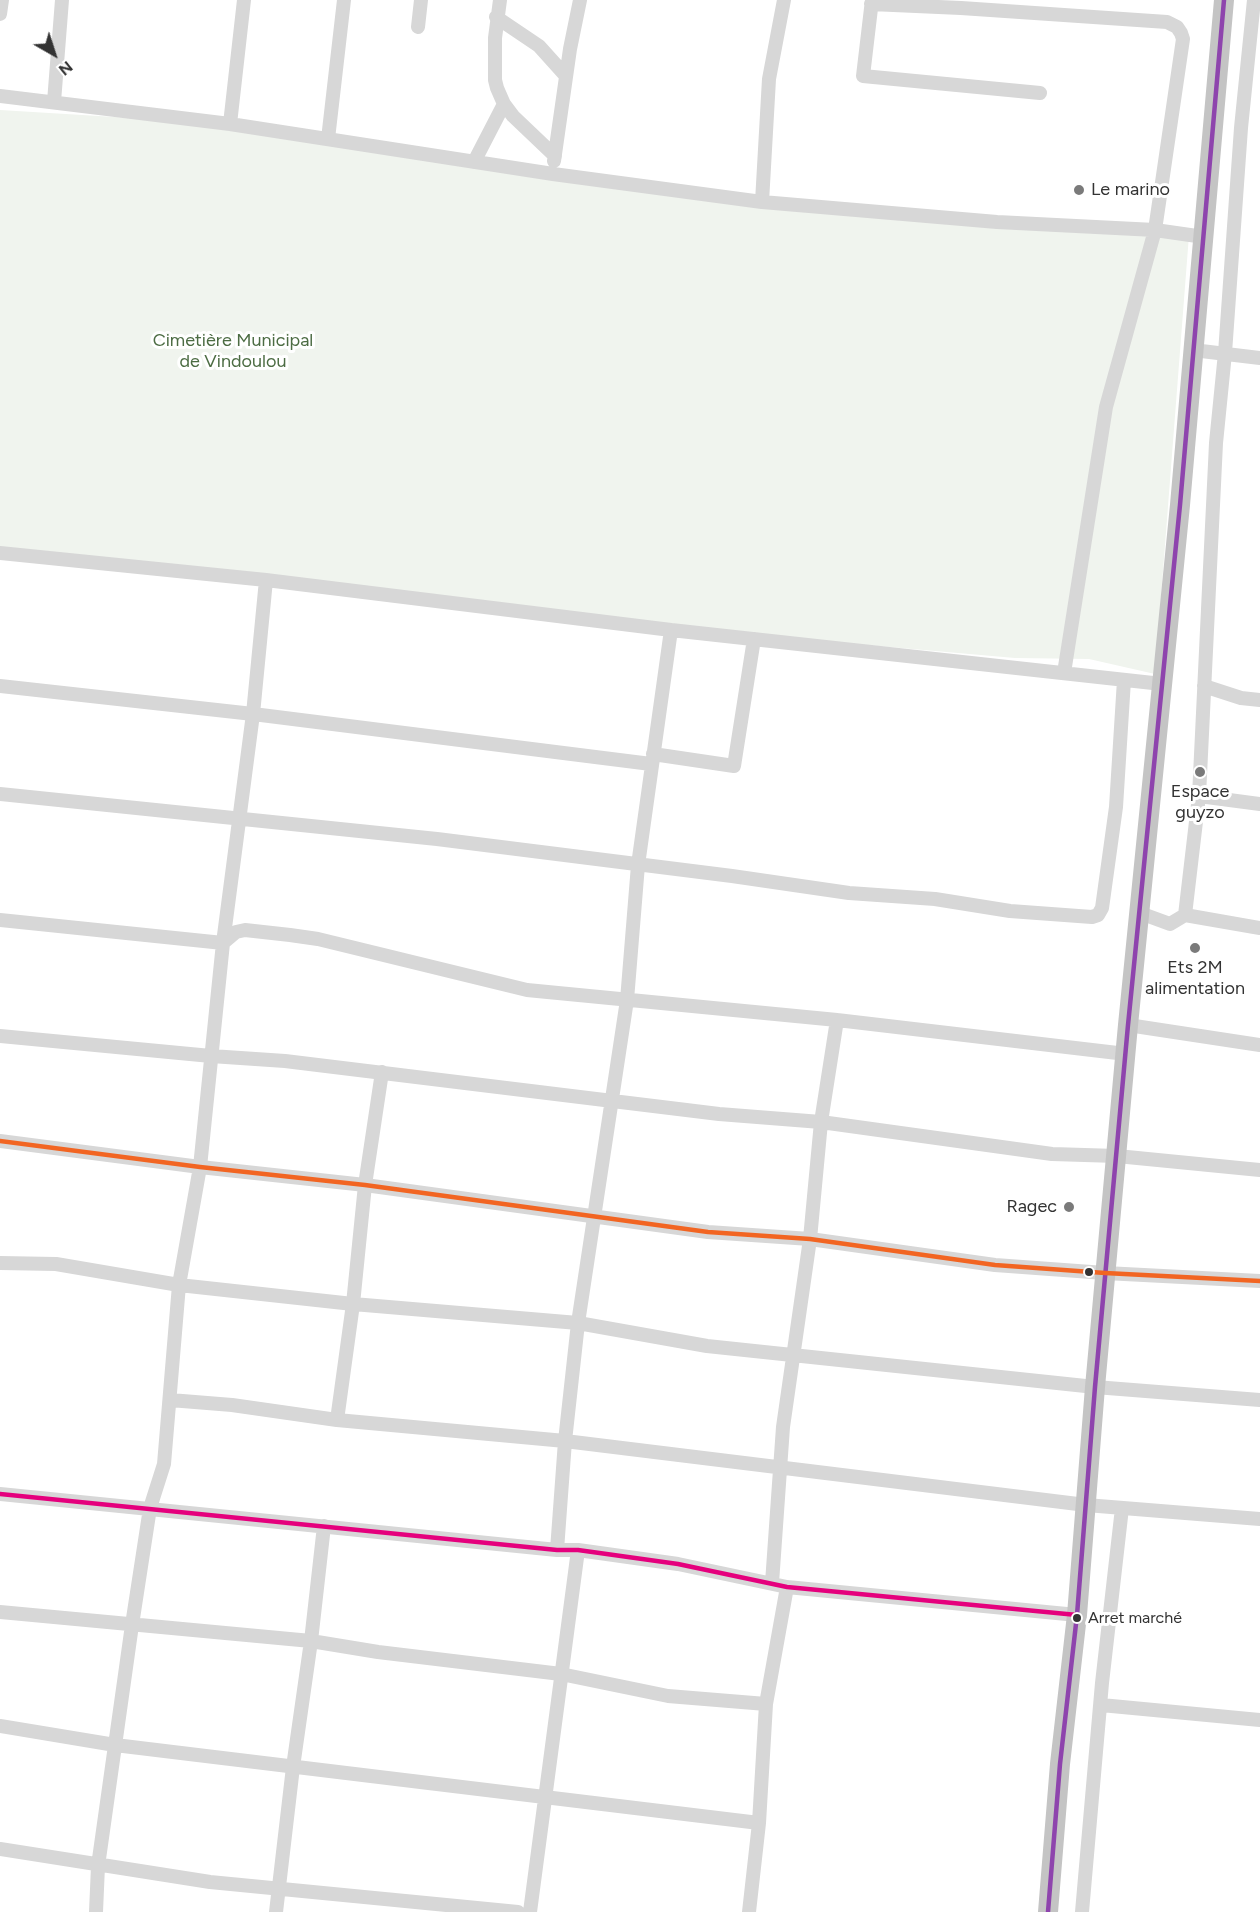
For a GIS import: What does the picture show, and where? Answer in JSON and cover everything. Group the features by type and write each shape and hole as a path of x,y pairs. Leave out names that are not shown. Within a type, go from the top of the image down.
{"highway":[{"path":"1048,1912 1060,1764 1077,1615 1128,1025 1180,505 1224,0"}],"street":[{"path":"0,14 2,0"},
{"path":"54,102 62,0"},
{"path":"230,124 244,0"},
{"path":"328,139 344,0"},
{"path":"418,27 421,0"},
{"path":"500,0 496,17 495,80 504,104 513,116 555,156"},
{"path":"554,174 566,76 580,0"},
{"path":"762,202 769,80 784,0"},
{"path":"1185,915 1199,796 1216,443 1225,353 1241,128 1254,0"},
{"path":"1040,93 863,76 872,2 961,4 1167,22 1177,27 1183,39 1155,230 1107,407 1064,673"},
{"path":"496,17 539,46 566,76"},
{"path":"0,96 230,124 554,174 762,202 997,222 1155,230 1204,237"},
{"path":"474,162 504,104"},
{"path":"1193,350 1260,358"},
{"path":"0,553 266,580 671,630 1162,684"},
{"path":"96,1912 98,1866 132,1625 150,1508 164,1464 179,1285 200,1167 223,943 253,714 266,580"},
{"path":"557,1550 565,1440 578,1323 593,1217 601,1186 627,1000 638,865 671,630"},
{"path":"0,686 652,759 734,766 754,639"},
{"path":"0,794 437,839 849,893 935,899 1010,911 1092,917 1098,915 1102,908 1116,807 1124,680"},
{"path":"1204,686 1241,698 1260,700"},
{"path":"1199,796 1260,804"},
{"path":"1140,912 1170,924 1185,915 1260,928"},
{"path":"0,920 223,943 236,932 245,930 290,935 318,939 527,990 837,1020 1126,1054"},
{"path":"772,1583 783,1427 810,1239 821,1122 837,1020"},
{"path":"1128,1025 1260,1045"},
{"path":"0,1036 285,1061 613,1102 821,1122 1052,1154 1117,1156 1260,1170"},
{"path":"337,1420 353,1304 365,1185 382,1072"},
{"path":"0,1142 365,1185 708,1232 810,1239 995,1265 1260,1281"},
{"path":"0,1263 56,1264 179,1285 353,1304 578,1323 706,1346 1095,1387 1260,1400"},
{"path":"170,1400 232,1405 337,1420 565,1440 1086,1505 1260,1519"},
{"path":"0,1494 557,1550 578,1550 678,1564 787,1587 1077,1615"},
{"path":"1082,1912 1122,1508"},
{"path":"276,1912 324,1526"},
{"path":"530,1912 578,1550"},
{"path":"749,1912 759,1823 766,1704 787,1587"},
{"path":"0,1612 311,1641 378,1652 561,1674 668,1696 766,1704"},
{"path":"1101,1705 1260,1720"},
{"path":"0,1726 115,1745 759,1823"},
{"path":"0,1849 98,1866 278,1890 518,1912"}],"green space":[{"name":"Cimetière Municipal de Vindoulou","path":"0,110 230,124 762,202 1189,235 1155,674 1089,659 1015,658 616,623 0,554"}],"transit line":[{"path":"1048,1912 1060,1764 1077,1615 1128,1025 1180,505 1224,0"},
{"path":"0,1141 200,1167 365,1185 708,1232 810,1239 995,1265 1260,1281"},
{"path":"0,1494 557,1550 578,1550 678,1564 787,1587 1077,1615"}],"place":[{"name":"Le marino","path":"1079,190"},
{"name":"Espace guyzo","path":"1200,772"},
{"name":"Ets 2M alimentation","path":"1195,948"},
{"name":"Ragec","path":"1069,1207"},
{"name":"Arret marché","path":"1077,1618"}]}
